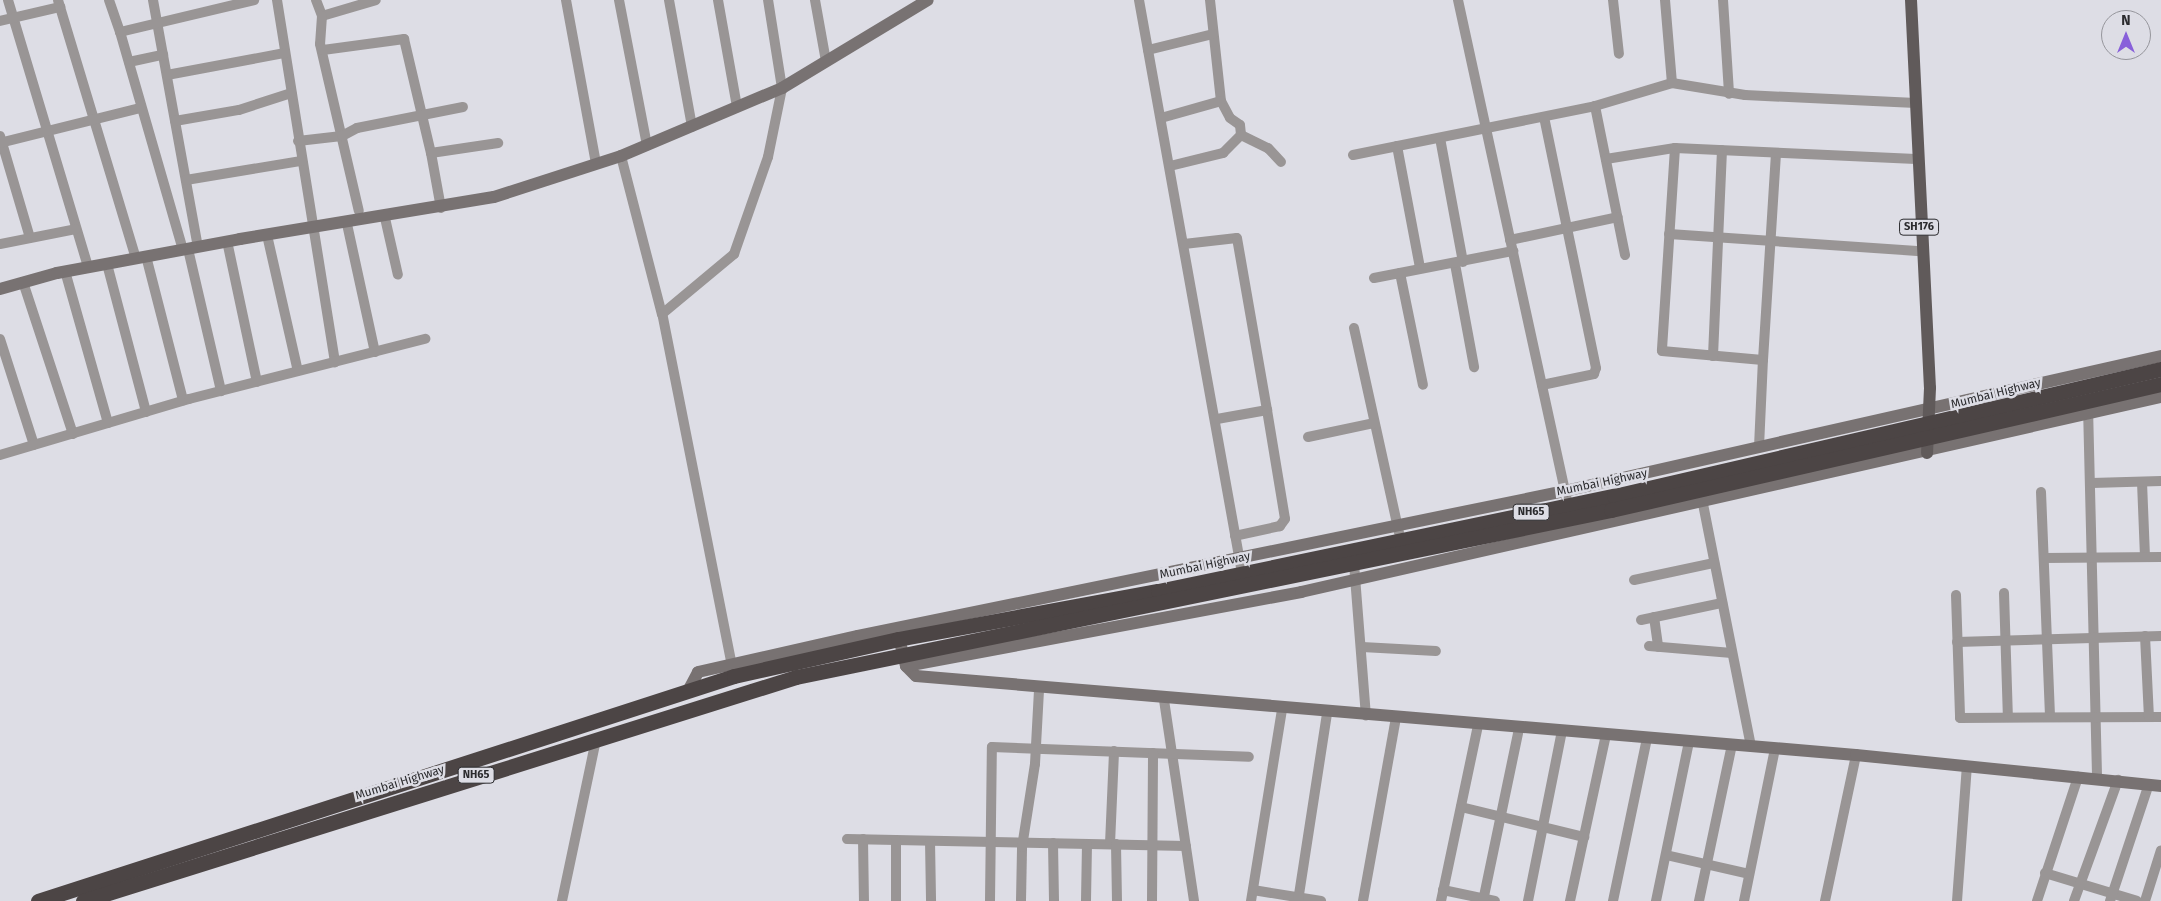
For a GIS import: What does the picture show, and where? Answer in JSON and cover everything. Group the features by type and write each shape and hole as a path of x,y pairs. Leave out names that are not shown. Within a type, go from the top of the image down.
{"highway":[{"name":"Mumbai Highway","path":"83,901 796,677 873,662 904,661 934,649 1354,564 1931,430 2161,369"},
{"name":"Mumbai Highway","path":"897,633 1242,573 1401,540 1566,498 1778,451 2088,408 2161,384"},
{"name":"NH65","path":"38,901 688,691 733,671 897,633"}],"main road":[{"name":"SH176","path":"1911,0 1920,251 1931,409 1931,430 1927,453"}],"street":[{"path":"8,0 88,267"},
{"path":"109,0 129,62 140,108 190,248 220,391"},
{"path":"153,0 186,180 190,248"},
{"path":"120,32 158,25 254,0"},
{"path":"277,0 312,229 335,362"},
{"path":"316,0 322,16 323,50 359,211"},
{"path":"322,16 376,0"},
{"path":"566,0 596,163"},
{"path":"619,0 647,145"},
{"path":"669,0 692,126"},
{"path":"718,0 737,107"},
{"path":"662,314 734,254 768,157 782,88 768,0"},
{"path":"814,0 826,62"},
{"path":"0,289 65,271 226,241 385,218 494,197 621,156 782,88 826,62 913,4 928,0"},
{"path":"1139,0 1217,420 1242,573"},
{"path":"1210,0 1221,101 1230,118 1240,125 1241,135"},
{"path":"1458,0 1566,498"},
{"path":"1613,0 1619,54"},
{"path":"1665,0 1672,83"},
{"path":"1723,0 1729,94"},
{"path":"0,20 59,3 94,120 141,257 183,400"},
{"path":"1148,50 1213,34"},
{"path":"323,50 404,38 424,116 441,208"},
{"path":"167,75 285,53"},
{"path":"129,62 163,55"},
{"path":"1353,155 1595,106 1672,83 1729,94 1916,103"},
{"path":"175,121 239,110 291,93"},
{"path":"1161,118 1221,101"},
{"path":"1595,106 1625,255"},
{"path":"298,141 342,136 357,128 463,107"},
{"path":"30,238 1,141 140,108"},
{"path":"1542,385 1594,374 1596,368 1544,117"},
{"path":"1241,135 1268,148 1281,162"},
{"path":"1170,166 1223,153 1241,135"},
{"path":"1440,138 1474,367"},
{"path":"432,153 498,143"},
{"path":"1397,146 1420,268"},
{"path":"1606,159 1675,148 1916,159"},
{"path":"1675,148 1662,351 1763,360"},
{"path":"1713,356 1722,150"},
{"path":"1759,447 1776,153"},
{"path":"621,156 662,314 733,671"},
{"path":"186,180 301,160"},
{"path":"1510,240 1618,217"},
{"path":"385,218 398,275"},
{"path":"347,224 375,352"},
{"path":"0,244 76,229"},
{"path":"1669,234 1920,251"},
{"path":"267,235 298,371"},
{"path":"1184,244 1237,238 1284,520 1280,526 1235,536"},
{"path":"226,241 257,382"},
{"path":"1374,278 1513,251"},
{"path":"107,264 146,412"},
{"path":"65,271 108,423"},
{"path":"1400,273 1422,385"},
{"path":"23,282 73,434"},
{"path":"1354,328 1401,540"},
{"path":"0,339 34,445"},
{"path":"0,455 183,400 425,339"},
{"path":"2112,896 2155,785 1856,755 1038,690 916,676 904,661 897,633 1239,556 1396,524 1566,498 1759,447 1778,451 1931,409 2161,356"},
{"path":"904,661 1357,580 1927,453 2088,408 2161,397"},
{"path":"2088,408 2092,483 2096,778"},
{"path":"1217,420 1267,410"},
{"path":"1308,437 1374,422"},
{"path":"2092,483 2161,481"},
{"path":"2142,482 2145,557"},
{"path":"2041,492 2050,717"},
{"path":"1703,504 1751,746"},
{"path":"2044,558 2161,557"},
{"path":"1634,580 1714,563"},
{"path":"1354,564 1357,580 1366,716"},
{"path":"2004,593 2008,717"},
{"path":"1956,595 1960,718 2161,716"},
{"path":"1641,620 1722,603"},
{"path":"1654,617 1653,646 1732,652"},
{"path":"2145,636 2148,716"},
{"path":"1957,642 2161,636"},
{"path":"1362,647 1436,651"},
{"path":"1021,901 1024,843 1036,749 1038,690"},
{"path":"1164,700 1194,901"},
{"path":"1251,901 1282,709"},
{"path":"1298,900 1327,713"},
{"path":"1363,901 1396,718"},
{"path":"1441,901 1478,725"},
{"path":"1484,900 1519,728"},
{"path":"1528,901 1562,731"},
{"path":"1570,901 1606,735"},
{"path":"1613,901 1647,738"},
{"path":"562,901 596,739"},
{"path":"1656,901 1689,742"},
{"path":"1699,901 1732,745"},
{"path":"990,901 992,747 1249,756"},
{"path":"1744,901 1774,748"},
{"path":"1114,752 1114,844 1117,901"},
{"path":"1152,901 1153,753"},
{"path":"1825,901 1856,755"},
{"path":"1957,901 1967,766"},
{"path":"2037,901 2078,777"},
{"path":"2074,901 2118,780"},
{"path":"1461,807 1584,837"},
{"path":"847,839 1186,846"},
{"path":"863,839 864,901"},
{"path":"896,840 896,901"},
{"path":"930,841 931,901"},
{"path":"1053,843 1054,901"},
{"path":"1086,901 1087,844"},
{"path":"2145,901 2161,850"},
{"path":"1666,854 1749,874"},
{"path":"2046,873 2080,882 2112,896 2137,901"},
{"path":"1252,890 1298,900 1321,901"},
{"path":"1443,890 1495,901"}]}
